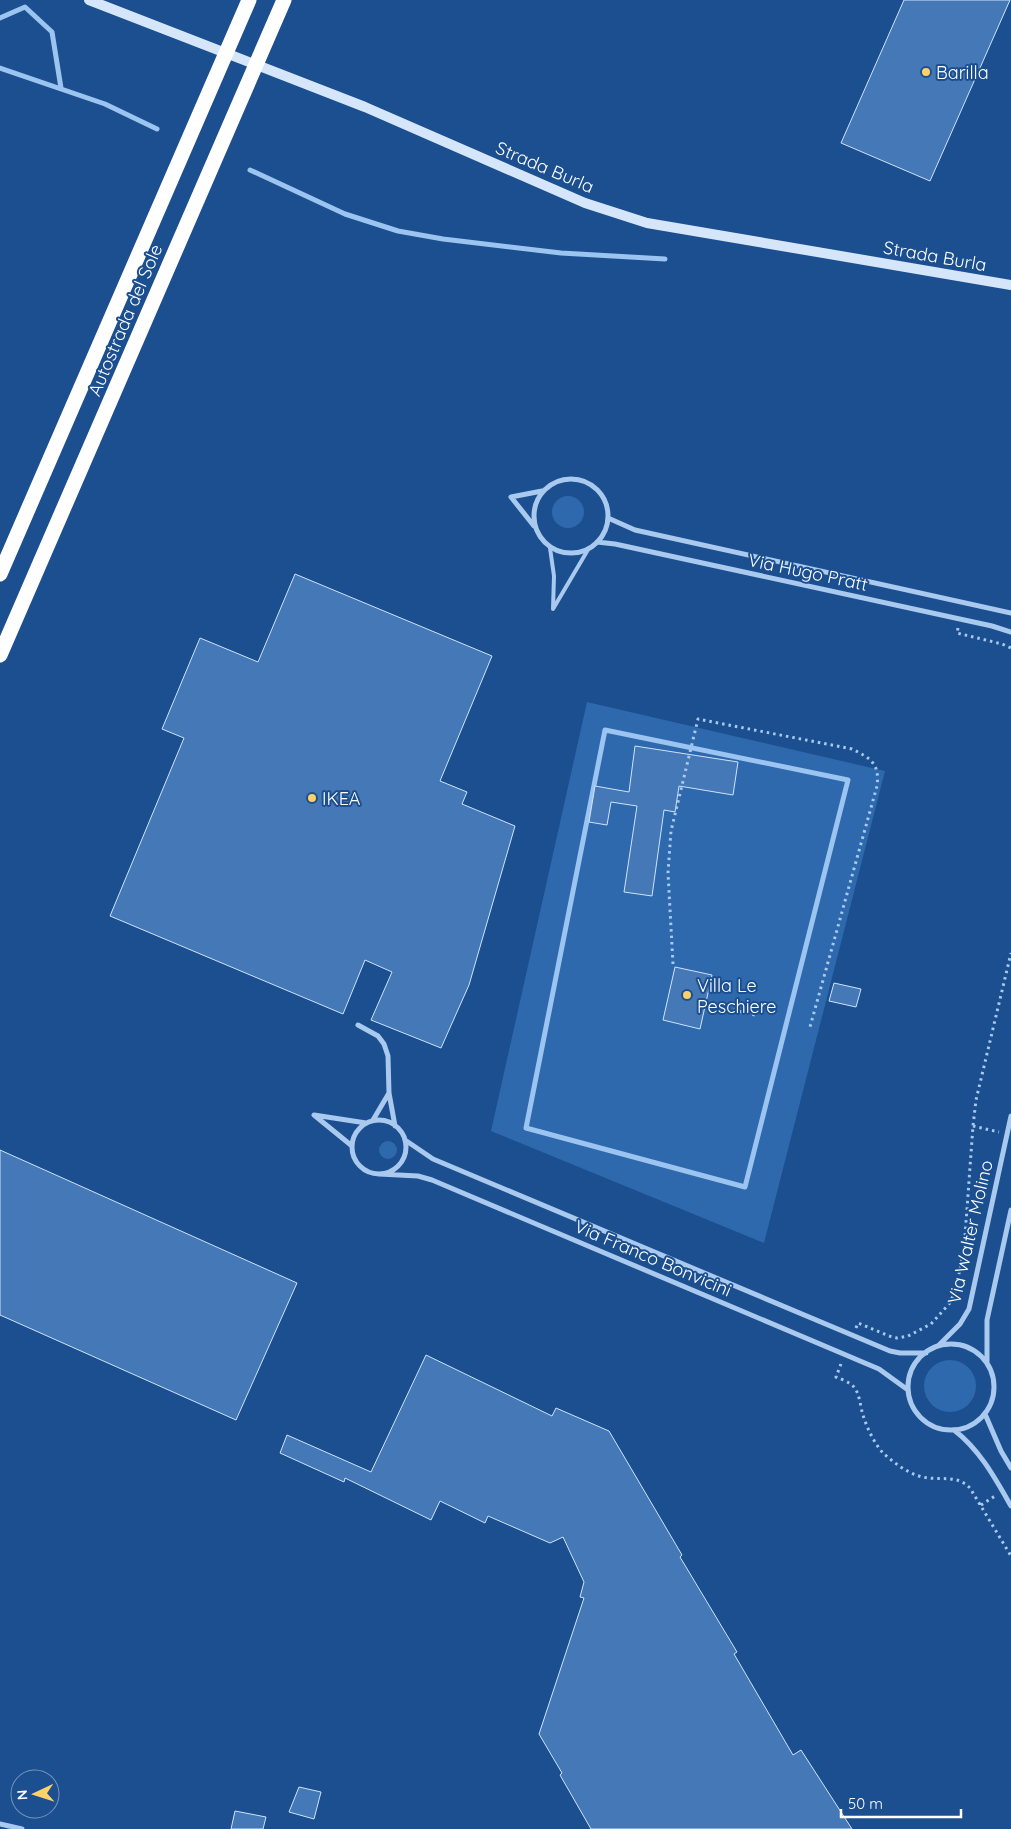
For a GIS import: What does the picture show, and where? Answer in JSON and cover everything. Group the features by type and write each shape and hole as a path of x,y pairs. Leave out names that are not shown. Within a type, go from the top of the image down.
{"highway":[{"name":"Autostrada del Sole","path":"0,574 249,0"},
{"name":"Autostrada del Sole","path":"0,655 284,0"}],"main road":[{"name":"Strada Burla","path":"89,0 365,108 585,203 647,223 1011,285"}],"street":[{"path":"534,526 533,514 536,502 542,491 552,483 564,479 577,479 587,482 596,488 603,497 607,507 608,518 606,527 597,542 590,548 580,552 570,554 550,548 543,542 534,526 511,497 542,491"},
{"name":"Via Hugo Pratt","path":"608,518 635,530 1011,613"},
{"name":"Via Hugo Pratt","path":"597,542 615,544 992,626 1011,632"},
{"name":"Via Franco Bonvicini","path":"358,1025 378,1036 384,1044 388,1056 389,1093 396,1126 404,1140 433,1160 894,1352 926,1353"},
{"path":"389,1093 370,1122 356,1132 352,1146 314,1115 370,1122 381,1120 396,1126"},
{"name":"Via Walter Molino","path":"939,1346 960,1324 969,1309 1011,1116"},
{"path":"379,1174 388,1172 401,1162 405,1148 404,1140"},
{"name":"Via Franco Bonvicini","path":"352,1146 356,1162 370,1173 418,1176 432,1180 845,1354 879,1369 908,1390"},
{"name":"Via Walter Molino","path":"986,1363 987,1320 1011,1210"},
{"name":"Via Walter Molino","path":"908,1390 912,1369 926,1353 939,1346 949,1344 965,1347 980,1355 992,1376 994,1389 992,1402 985,1414"},
{"path":"908,1390 911,1404 918,1415 928,1424 940,1429 954,1430 966,1428 985,1414 1001,1451 1011,1468"},
{"path":"954,1430 985,1462 1011,1506"},
{"path":"0,1824 22,1829"}],"lane":[{"path":"550,548 554,576 553,609 590,548"}],"path":[{"path":"673,964 668,873 671,831 698,719 852,749 868,757 876,766 877,786 810,1027"},
{"path":"853,1335 858,1323 889,1336 898,1338 908,1336 931,1324 949,1304 955,1292 962,1265 976,1100 1011,953"},
{"path":"708,1004 755,1015"},
{"path":"973,1126 1007,1134"},
{"path":"845,1354 836,1377 854,1386 859,1396 869,1432 882,1452 900,1467 918,1476 954,1479 965,1483 970,1488 1011,1556"}],"shaded area":[{"path":"568,496 574,497 579,501 583,506 583,518 579,523 574,527 568,528 562,527 557,523 553,518 552,512 553,506 557,501 562,497"},
{"path":"587,702 885,771 764,1243 491,1131"},
{"path":"388,1141 394,1144 397,1150 394,1156 388,1159 382,1156 379,1150 382,1144"},
{"path":"950,1360 960,1362 968,1368 974,1376 976,1386 974,1396 968,1404 960,1410 950,1412 940,1410 932,1404 926,1396 924,1386 926,1376 932,1368 940,1362"}],"building":[{"name":"Barilla","path":"904,0 1010,0 930,181 841,143"},
{"name":"IKEA","path":"295,574 492,656 440,781 467,792 462,804 515,826 469,985 441,1048 371,1020 392,972 365,960 343,1014 110,916 184,738 162,729 200,638 258,662"},
{"path":"635,746 738,762 733,795 679,786 675,812 664,810 652,896 624,892 637,806 611,802 607,825 589,822 595,786 629,792"},
{"name":"Villa Le Peschiere","path":"675,967 712,975 700,1029 663,1020"},
{"path":"834,983 861,989 856,1007 829,1001"},
{"path":"0,1150 297,1283 236,1420 0,1315"},
{"path":"426,1355 552,1416 556,1408 609,1431 682,1555 680,1557 737,1652 734,1654 793,1755 801,1750 852,1829 591,1829 539,1734 584,1598 580,1597 584,1582 563,1537 550,1543 488,1516 485,1523 440,1501 431,1520 345,1478 344,1482 280,1453 287,1435 371,1472"},
{"path":"299,1787 321,1792 314,1819 289,1812"},
{"path":"235,1811 266,1817 263,1829 231,1829"}],"waterway":[{"path":"0,18 25,7 52,32 61,88"},
{"path":"0,68 105,104 157,129"},
{"path":"250,170 345,214 398,231 443,239 561,253 665,259"},
{"path":"605,730 848,780 745,1187 526,1128 605,730"}],"place":[{"name":"Barilla","path":"926,72"},
{"name":"IKEA","path":"312,798"},
{"name":"Villa Le Peschiere","path":"687,995"}]}
